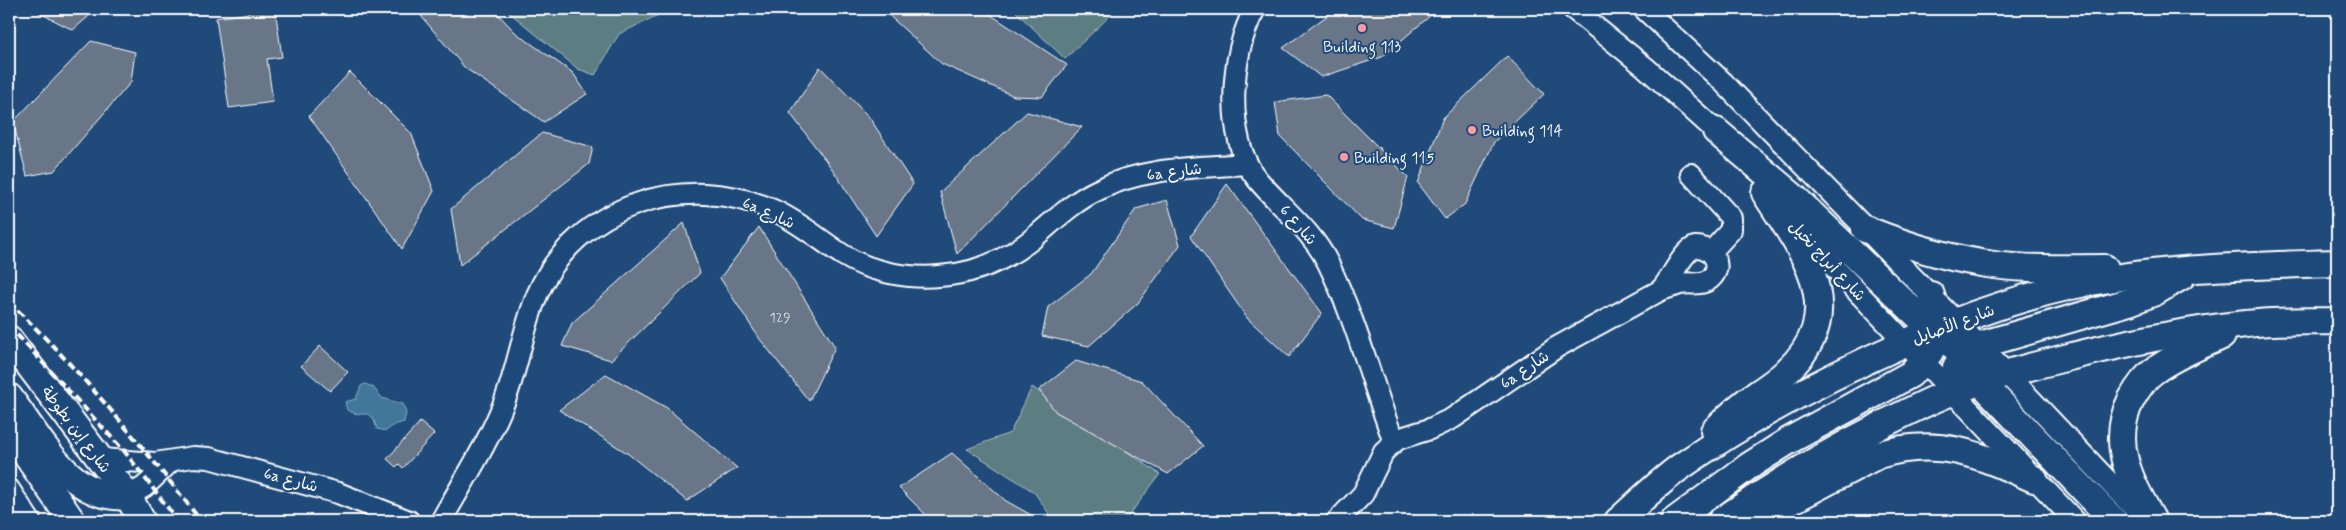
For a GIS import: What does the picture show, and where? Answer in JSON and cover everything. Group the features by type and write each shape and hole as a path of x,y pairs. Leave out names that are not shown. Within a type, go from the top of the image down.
{"main road":[{"path":"1716,131 1796,199 1937,336 1967,353 1984,367 2007,374"},
{"path":"1679,468 1727,418 1786,372 1801,357 1812,338 1817,318 1818,296 1813,275 1803,254 1765,193"},
{"path":"1865,229 1886,238 1953,257 1994,265 2032,268 2196,268"},
{"name":"شارع الأصايل","path":"1937,336 2023,298 2072,286 2196,268 2337,263"},
{"path":"1953,392 1954,376 1967,353 2129,302 2155,292 2196,268"},
{"path":"1674,521 1757,461 1842,411 1902,381 1937,336 1931,295"},
{"path":"1720,521 1750,501 1852,442 1925,404 1981,382 2132,342 2248,324 2337,320"},
{"path":"2153,521 2132,484 2123,461 2121,436 2126,412 2137,389 2154,371 2175,358 2248,324"},
{"path":"1906,342 1937,336"},
{"name":"شارع إبن بطوطة","path":"9,339 101,459 128,496 142,521"},
{"name":"شارع الأصايل","path":"1618,521 1679,468 1758,417 1826,379 1906,342"},
{"path":"1967,353 1981,382 2114,521"},
{"path":"9,397 73,479 109,496 128,496"},
{"path":"9,430 72,521"},
{"path":"1754,521 1878,455 1899,448 1924,446 1970,453 2034,480"}],"street":[{"name":"شارع 6","path":"1255,9 1244,33 1236,69 1236,130 1247,164 1258,179 1304,227 1327,261 1344,301 1394,442"},
{"name":"شارع أبراج نخيل","path":"1572,9 1645,67 1716,131 1765,193 1906,342"},
{"path":"1644,9 1723,82 1931,295"},
{"name":"6a شارع","path":"441,521 498,416 511,382 531,314 546,278 568,249 581,236 596,224 627,207 674,194 693,192 729,195 776,211 846,257 864,265 900,275 938,277 979,269 999,261 1023,246 1083,198 1112,183 1155,173 1247,164"},
{"path":"1691,174 1731,218 1731,230 1711,252"},
{"path":"1701,247 1711,252 1716,262 1716,268 1711,278 1701,284 1684,284 1661,290 1690,248 1701,247"},
{"name":"6a شارع","path":"1394,442 1453,418 1557,347 1661,290"},
{"path":"1937,336 1953,392 2034,480 2075,521"},
{"path":"2007,374 2146,521"},
{"path":"1337,521 1363,494 1381,457 1394,442"},
{"name":"6a شارع","path":"101,459 135,463 169,463 193,457 210,458 338,493 409,521"},
{"name":"6a شارع","path":"128,496 144,487 169,463"},
{"path":"12,499 30,521"}],"green space":[{"path":"505,9 669,10 619,34 595,75 578,69"},
{"path":"1013,9 1117,9 1065,59"},
{"path":"1032,387 1160,474 1125,521 1054,521 1034,492 967,449 1010,433"}],"water":[{"path":"365,384 373,387 382,398 403,404 406,413 404,422 394,425 386,431 377,429 373,418 368,414 356,414 347,410 345,402 356,399 361,386"}],"building":[{"path":"32,9 97,9 73,30"},
{"path":"249,9 275,9 282,57 267,59 273,102 229,108 216,18 249,13"},
{"path":"434,9 493,9 516,33 573,73 587,94 544,122 465,68 421,16"},
{"path":"882,9 982,9 1067,65 1042,97 1014,96 942,64"},
{"name":"Building 113","path":"1336,9 1438,9 1382,57 1321,77 1283,48"},
{"path":"91,41 135,52 131,82 54,171 27,176 13,122"},
{"name":"Building 114","path":"1507,56 1544,94 1494,142 1465,204 1445,219 1418,183 1443,118"},
{"path":"820,67 869,117 913,184 876,236 833,170 790,113"},
{"path":"350,72 411,133 434,191 402,249 309,116"},
{"name":"Building 115","path":"1326,95 1408,177 1394,228 1362,220 1280,136 1275,102"},
{"path":"1027,112 1082,127 957,254 940,192"},
{"path":"542,133 593,147 589,164 460,265 451,209"},
{"path":"1227,184 1322,313 1289,357 1247,318 1191,236"},
{"path":"1167,200 1180,245 1138,303 1089,346 1042,336 1048,307 1091,274 1136,209"},
{"path":"684,223 700,273 611,360 562,346 572,323"},
{"path":"759,227 835,347 809,401 759,338 720,278"},
{"path":"320,346 348,372 330,391 301,366"},
{"path":"1076,361 1142,381 1203,446 1168,474 1056,412 1039,390"},
{"path":"606,374 667,408 737,468 687,501 627,453 559,410"},
{"path":"420,422 434,434 403,468 399,464 396,467 387,459"},
{"path":"952,453 1006,501 1042,521 932,521 899,488"}],"railway":[{"path":"9,302 85,380 201,521"},
{"path":"9,326 125,452 178,521"}],"place":[{"name":"Building 113","path":"1362,28"},
{"name":"Building 114","path":"1472,130"},
{"name":"Building 115","path":"1344,157"}]}
